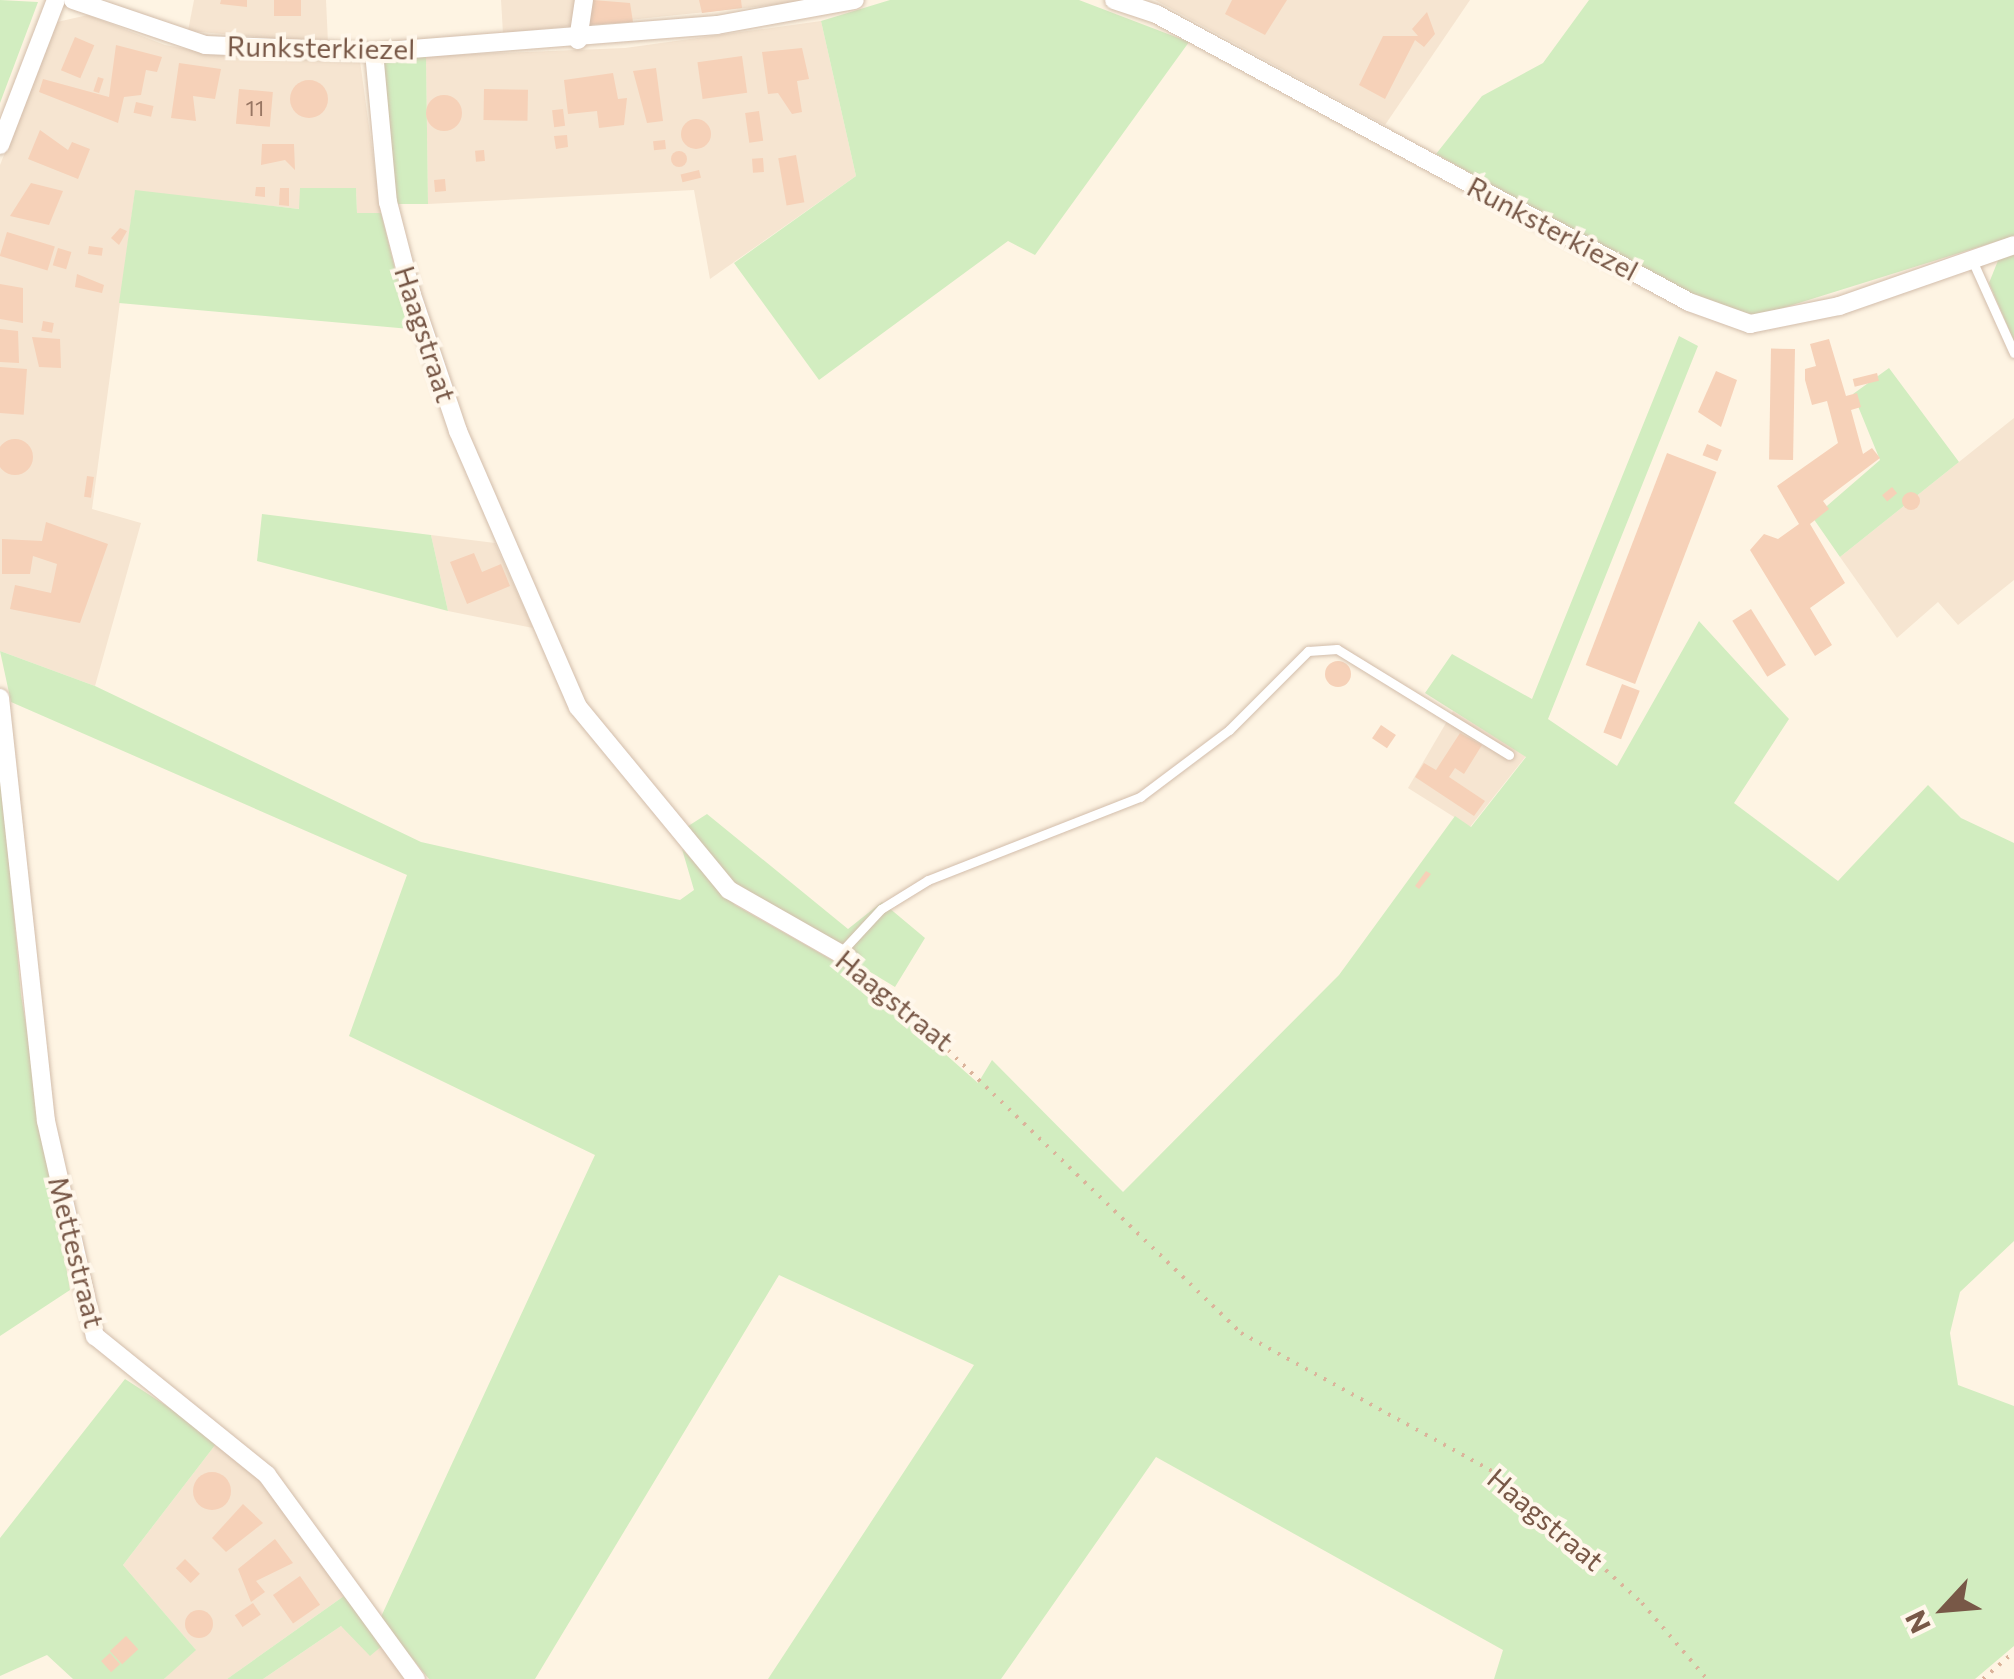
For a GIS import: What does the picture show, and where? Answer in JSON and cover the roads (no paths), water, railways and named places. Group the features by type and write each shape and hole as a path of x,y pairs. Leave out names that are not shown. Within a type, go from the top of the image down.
{"street":[{"path":"0,145 56,0"},
{"name":"Runksterkiezel","path":"73,0 206,46 374,52 578,40 855,0"},
{"path":"578,40 584,0"},
{"name":"Runksterkiezel","path":"1114,0 1156,14 1720,316 1784,322 2014,245"},
{"name":"Haagstraat","path":"374,52 388,202 412,295 458,431 578,707 729,890 846,956"},
{"name":"Mettestraat","path":"0,698 46,1121 95,1336 267,1475 416,1679"}],"lane":[{"path":"1972,260 2014,352"},
{"path":"846,956 881,910 928,880 1140,796 1228,730 1308,651 1337,649 1509,756"}]}
